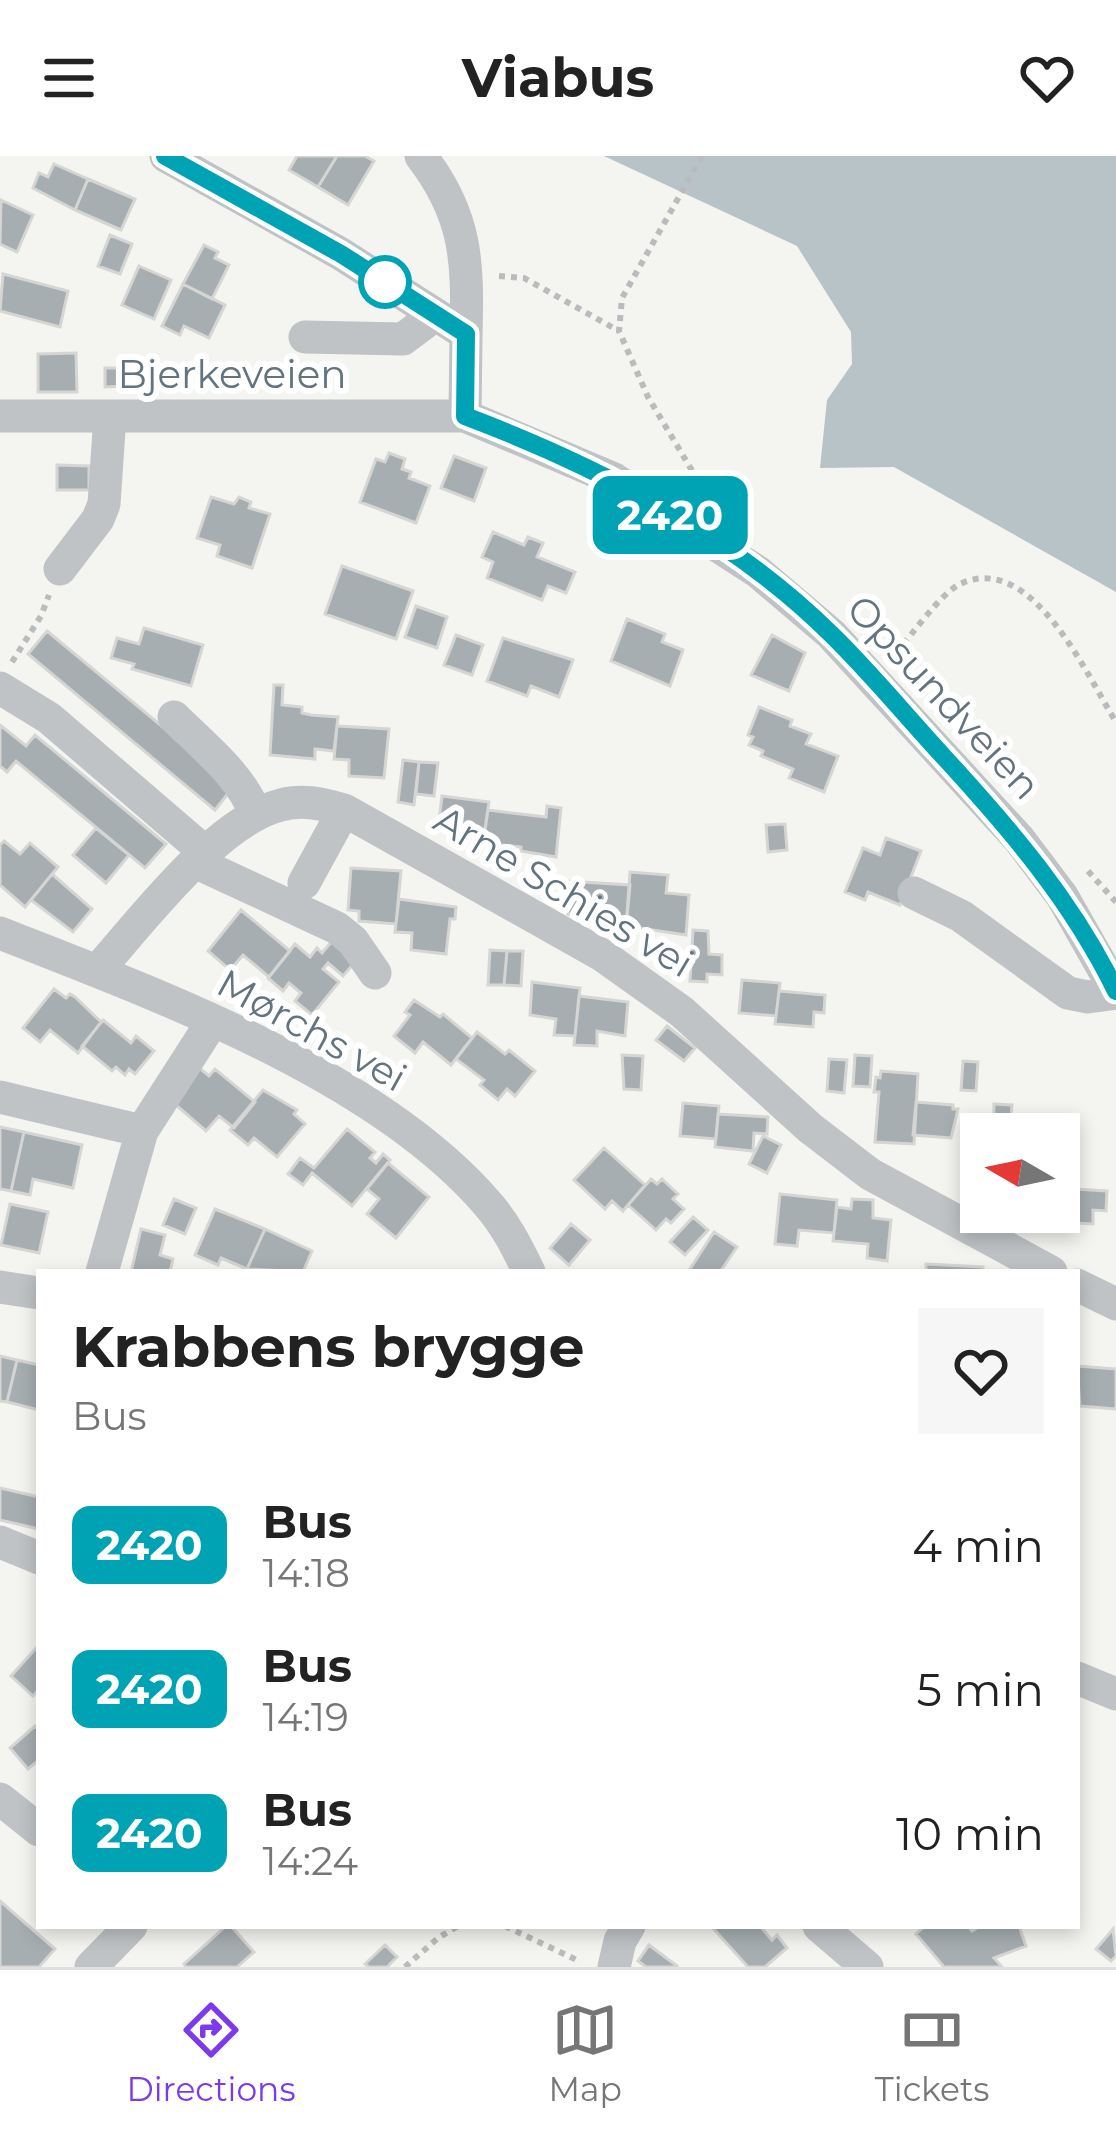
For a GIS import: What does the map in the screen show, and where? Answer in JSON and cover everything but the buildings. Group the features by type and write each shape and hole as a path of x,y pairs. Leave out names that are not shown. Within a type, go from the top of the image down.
{"street":[{"path":"166,156 341,254 466,334"},
{"path":"421,156 447,195 462,230 468,273 465,416"},
{"path":"305,337 404,339 436,315"},
{"name":"Bjerkeveien","path":"0,416 465,416"},
{"path":"60,569 104,504 110,416"},
{"name":"Opsundveien","path":"465,416 584,464 626,487 758,572 831,634 1019,839 1062,896 1116,992 1088,997 1068,993 962,916 914,893"},
{"path":"5,676 200,857 337,928 353,941 375,973"},
{"path":"175,717 241,786 256,815"},
{"name":"Arne Schies vei","path":"97,971 200,857 256,815 297,802 344,810 602,955 682,1012 811,1128 870,1174 1045,1269"},
{"path":"304,884 344,810"},
{"name":"Mørchs vei","path":"0,933 212,1022 330,1081 420,1140 489,1204 528,1269"},
{"path":"103,1269 142,1131 212,1022"},
{"path":"0,1097 142,1131"},
{"path":"1080,1286 1116,1304"},
{"path":"0,1287 36,1293"},
{"path":"0,1542 36,1557"},
{"path":"1080,1679 1116,1694"},
{"path":"0,1798 36,1828"},
{"path":"91,1967 128,1929"},
{"path":"604,1966 627,1929"},
{"path":"823,1929 867,1967"}],"path":[{"path":"702,156 622,298 619,331 647,397 719,514"},
{"path":"468,273 524,278 619,331"},
{"path":"5,676 41,616 60,569"},
{"path":"896,653 957,585 977,580 1003,582 1028,594 1051,615 1116,722"},
{"path":"405,1967 453,1929"},
{"path":"510,1929 548,1950 604,1966"}],"shaded area":[{"path":"604,156 1116,156 1116,592 894,467 820,468 827,400 852,364 851,332 797,246"}],"bus line":[{"name":"2420","path":"165,156 341,254 466,334 465,416 614,479 758,572 831,634 1019,839 1094,946 1116,991"}]}
